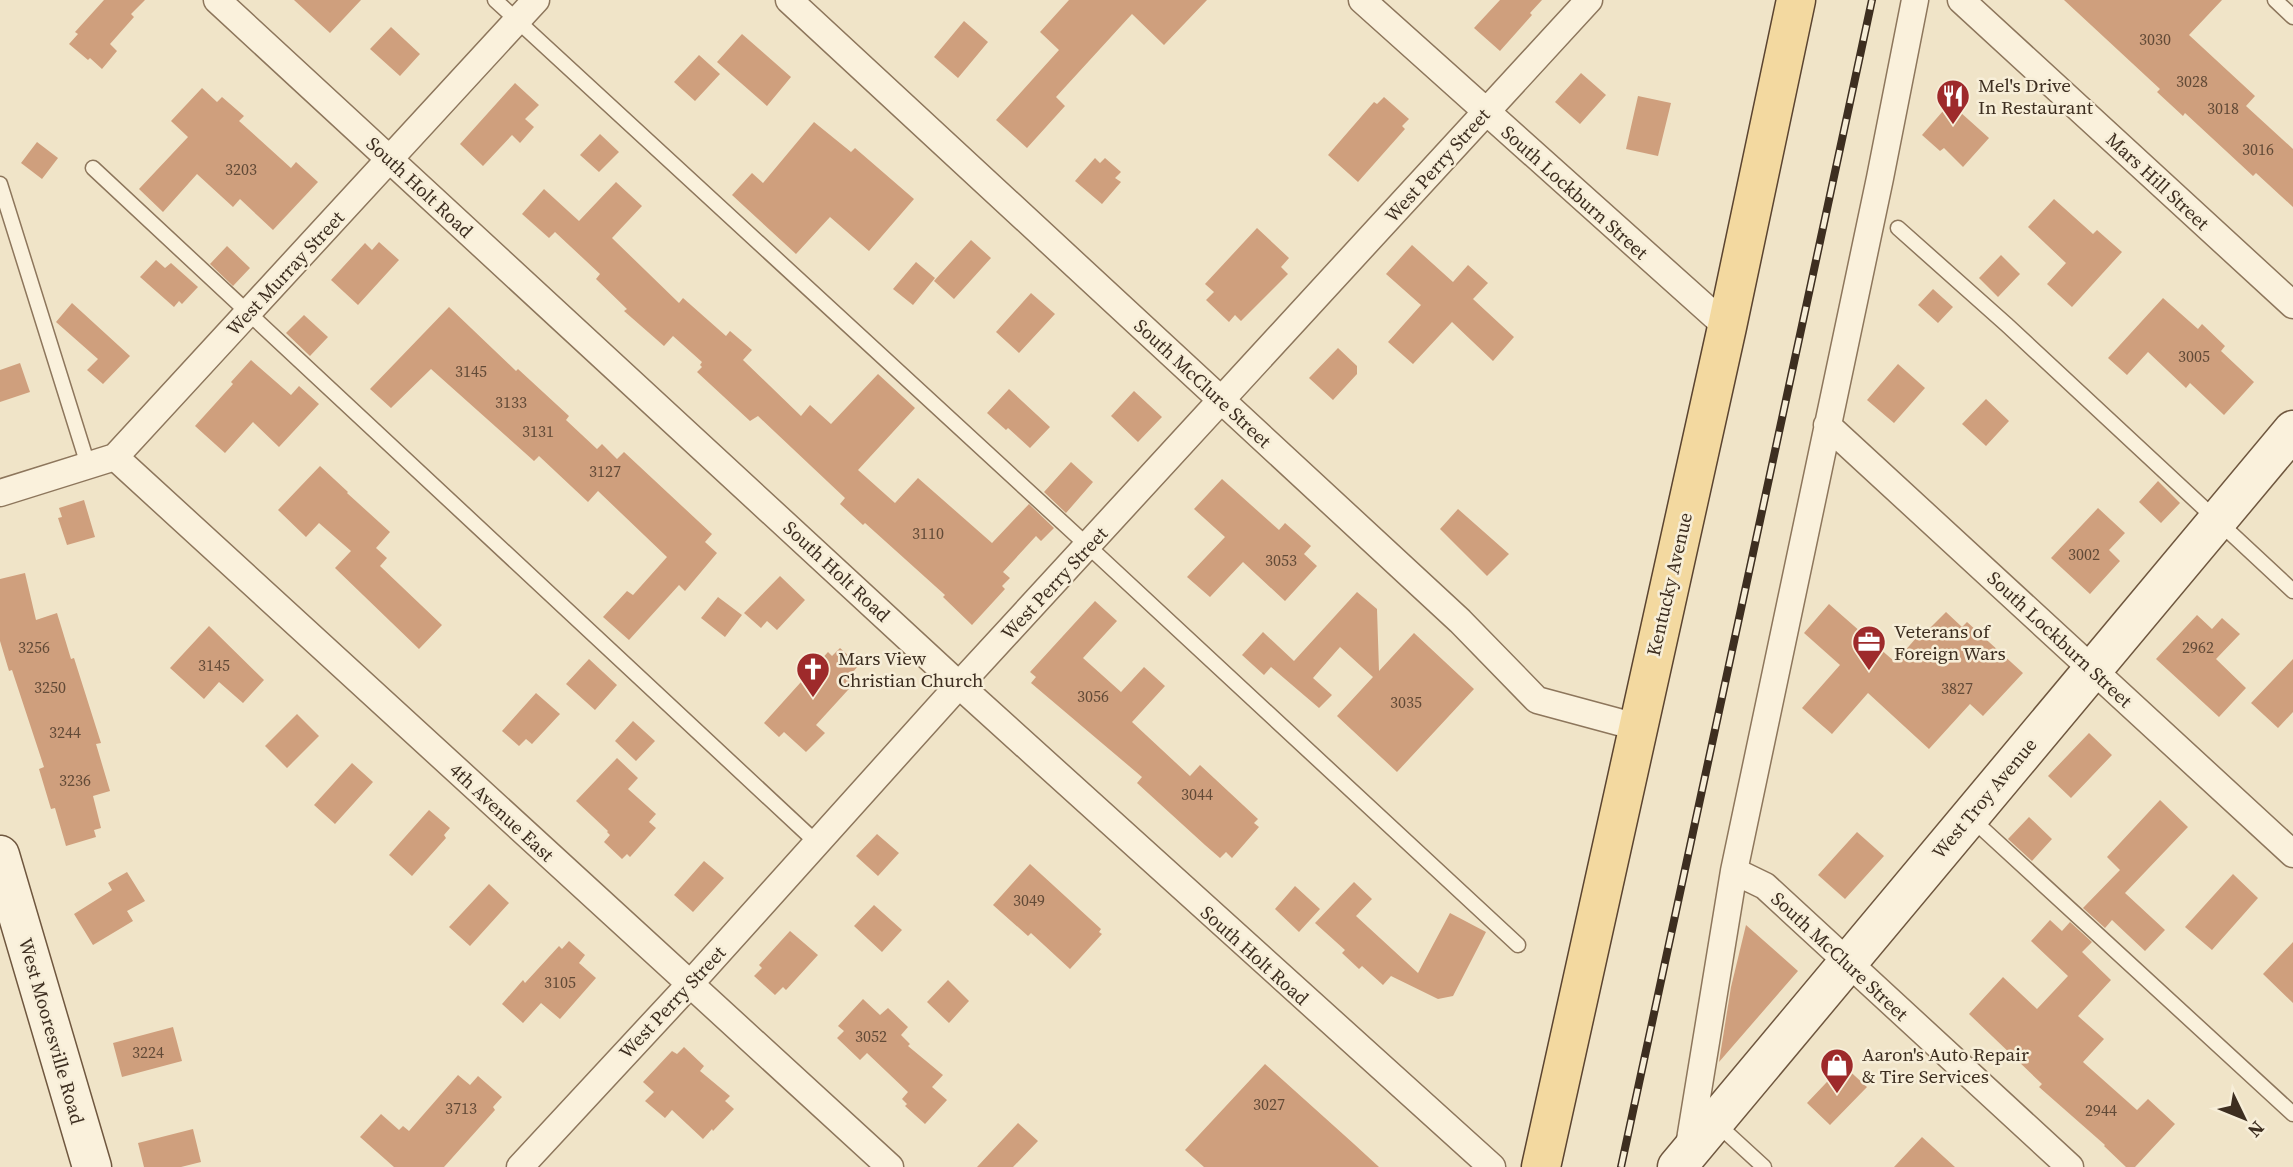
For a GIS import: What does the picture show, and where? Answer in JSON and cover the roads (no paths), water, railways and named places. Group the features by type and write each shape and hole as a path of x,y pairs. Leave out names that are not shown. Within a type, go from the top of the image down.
{"main road":[{"name":"Kentucky Avenue","path":"1541,1167 1727,327 1796,0"}],"street":[{"name":"South Holt Road","path":"217,0 959,685 1492,1167"},
{"name":"West Murray Street","path":"115,457 536,0"},
{"name":"South McClure Street","path":"789,0 1460,621 1538,700 1637,727"},
{"name":"South Lockburn Street","path":"1362,0 1727,327"},
{"name":"West Perry Street","path":"520,1167 1589,0"},
{"path":"1683,1159 1734,871 1915,0"},
{"name":"Mars Hill Street","path":"1961,0 2293,305"},
{"name":"South Lockburn Street","path":"1827,425 2293,854"},
{"name":"West Troy Avenue","path":"1683,1159 2293,430"},
{"path":"0,493 115,457"},
{"name":"4th Avenue East","path":"115,457 890,1167"},
{"name":"West Mooresville Road","path":"0,855 92,1167"},
{"name":"South McClure Street","path":"1734,871 1765,886 2070,1167"}],"lane":[{"path":"495,0 1518,946"},
{"path":"2275,0 2293,16"},
{"path":"93,168 817,844"},
{"path":"0,184 88,465"},
{"path":"1898,228 2007,325 2293,591"},
{"path":"1969,816 2293,1114"},
{"path":"1714,1121 1764,1167"}],"railway":[{"path":"1621,1167 1872,0"}],"place":[{"name":"Mel's Drive In Restaurant","path":"1953,126"},
{"name":"Veterans of Foreign Wars","path":"1869,672"},
{"name":"Mars View Christian Church","path":"813,699"},
{"name":"Aaron's Auto Repair & Tire Services","path":"1837,1095"}]}
